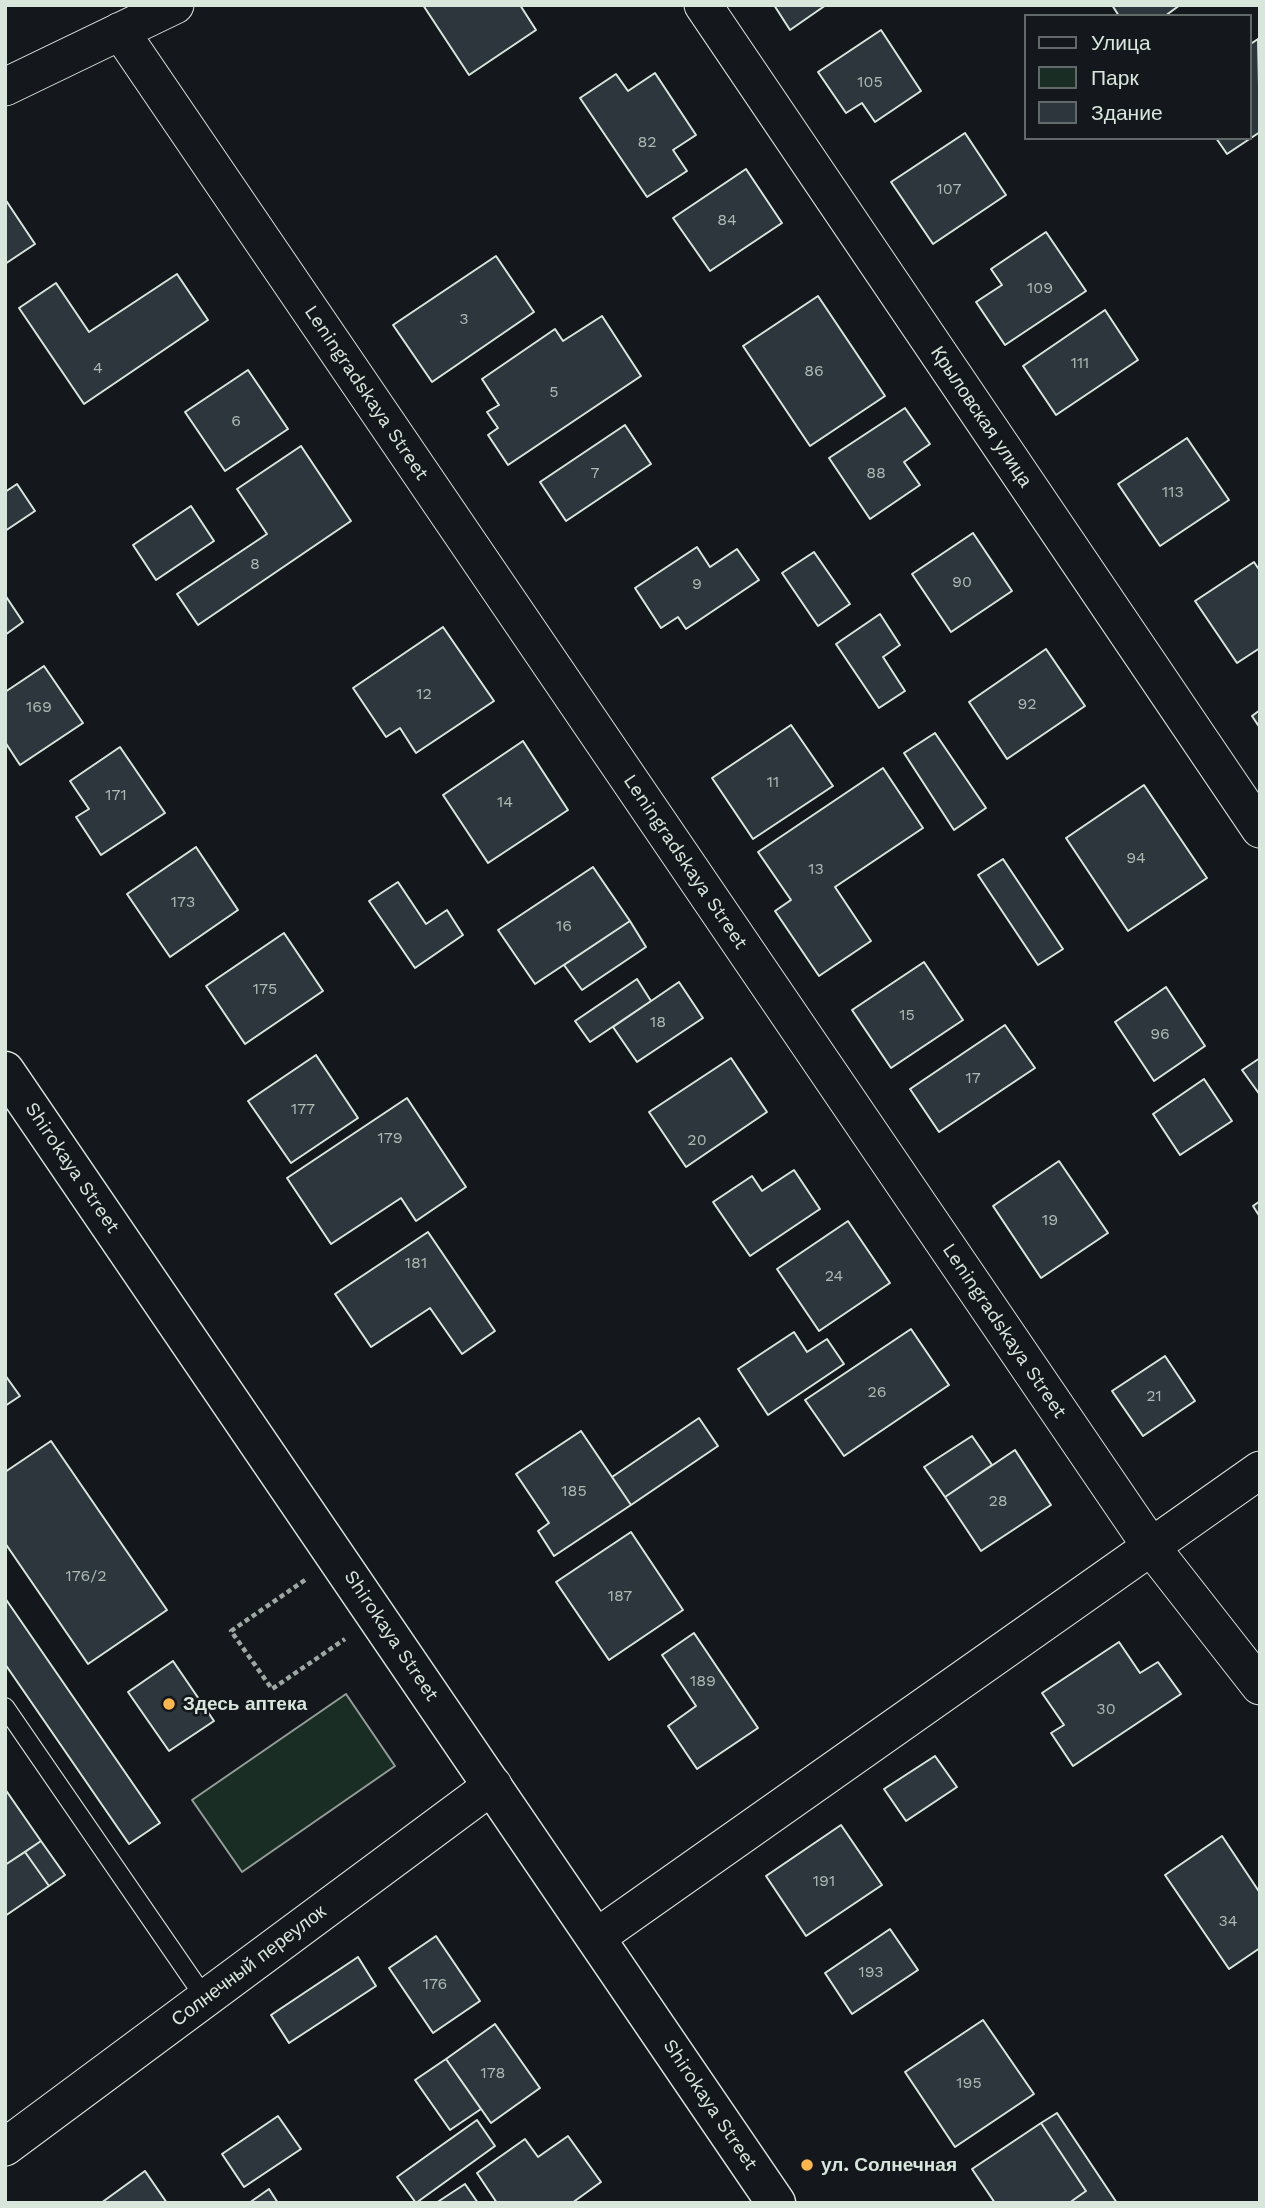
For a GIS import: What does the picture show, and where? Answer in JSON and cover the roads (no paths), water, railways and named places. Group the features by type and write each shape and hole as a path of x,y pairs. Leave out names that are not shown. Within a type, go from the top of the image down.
{"street":[{"path":"5,87 176,5"},
{"name":"Крыловская улица","path":"703,5 1260,829"},
{"name":"Leningradskaya Street","path":"120,31 1152,1548 1260,1686"},
{"name":"Shirokaya Street","path":"10,1089 378,1616 776,2203"},
{"path":"597,1937 1260,1470"},
{"name":"Солнечный переулок","path":"5,2147 493,1785"}],"lane":[{"path":"5,1707 205,1998"}],"place":[{"name":"Здесь аптека","path":"169,1704"},
{"name":"ул. Солнечная","path":"807,2165"}]}
